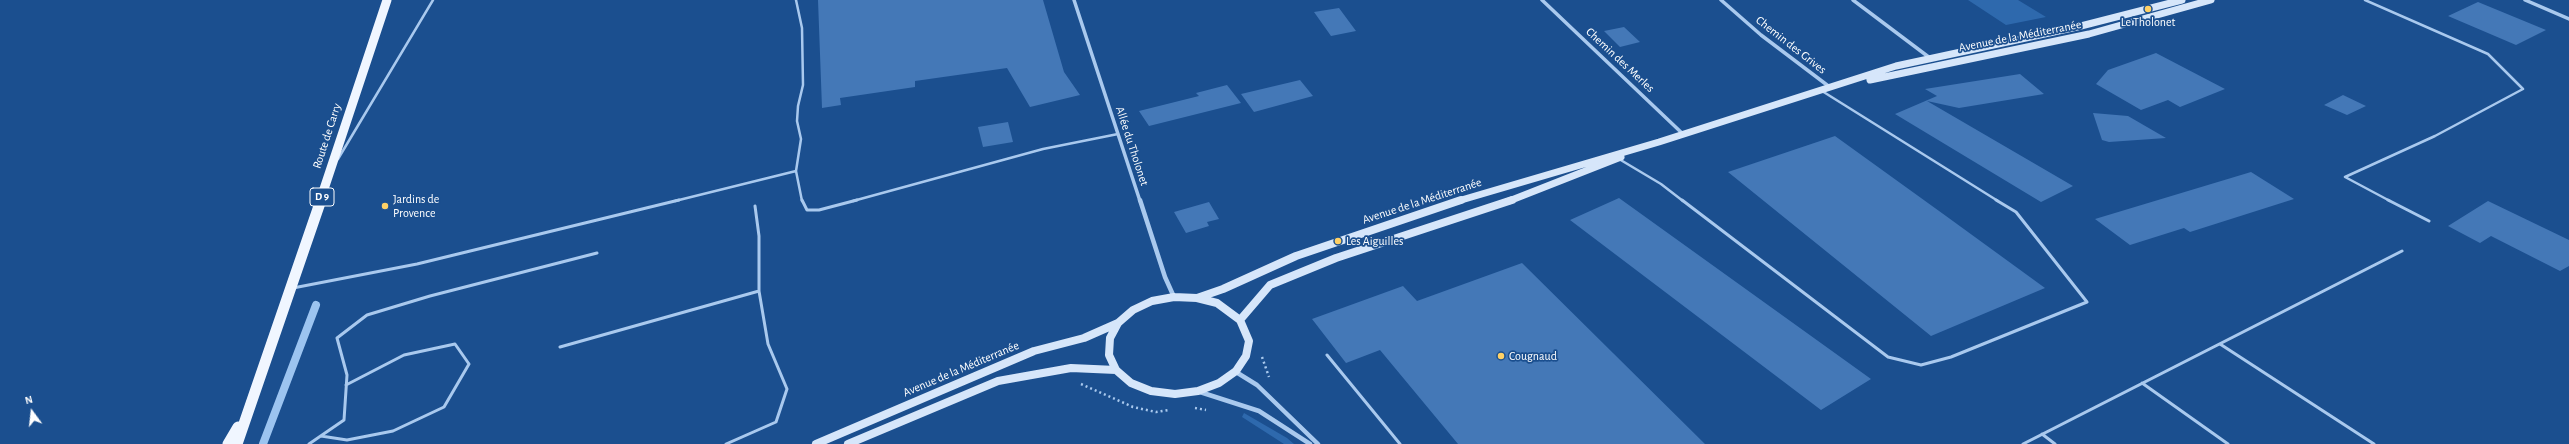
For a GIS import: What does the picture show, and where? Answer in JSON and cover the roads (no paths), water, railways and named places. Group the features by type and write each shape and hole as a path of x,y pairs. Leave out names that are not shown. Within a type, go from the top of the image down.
{"main road":[{"name":"Route de Carry","path":"237,444 256,394 387,0"},
{"name":"Avenue de la Méditerranée","path":"1197,298 1223,289 1296,256 1421,212 1565,168 1659,142 1832,88 1896,66 2076,27 2182,0"},
{"name":"Avenue de la Méditerranée","path":"1832,88 2089,34 2211,0"},
{"name":"Avenue de la Méditerranée","path":"1240,320 1270,285 1336,258 1520,197 1659,142"},
{"path":"1174,297 1197,298 1217,303 1233,313 1240,320 1248,341 1246,356 1236,371 1219,383 1198,391 1175,394 1151,391 1131,383 1116,370 1109,355 1110,338 1118,323 1133,310 1152,302 1174,297"},
{"name":"Avenue de la Méditerranée","path":"816,444 1034,351 1084,338 1118,323"},
{"name":"Avenue de la Méditerranée","path":"848,444 998,380 1071,368 1116,370"},
{"name":"Route de Carry","path":"228,444 256,394"}],"street":[{"name":"Allée du Tholonet","path":"1074,0 1165,277 1174,297"},
{"name":"Chemin des Merles","path":"1542,0 1684,134"},
{"name":"Chemin des Grives","path":"1721,0 1761,35 1832,88"},
{"path":"1853,0 1930,58"},
{"path":"2525,0 2569,19"},
{"path":"1236,371 1257,384 1318,444"},
{"path":"1198,391 1259,411 1310,444"}],"lane":[{"path":"330,173 433,0"},
{"path":"796,0 802,28 803,85 798,106 797,121 801,139 796,171 803,205 807,210 819,210 992,165 1043,149 1118,134"},
{"path":"2365,0 2488,54 2523,88 2435,136 2345,177 2429,221"},
{"path":"1617,159 1661,184 1888,356 1921,365 1951,357 2087,302 2016,212 1822,91"},
{"path":"291,289 417,264 796,171"},
{"path":"726,444 776,422 787,389 768,344 759,291 759,236 755,206"},
{"path":"2023,444 2402,251"},
{"path":"309,444 344,420 346,375 337,338 367,315 430,296 597,253"},
{"path":"560,347 759,291"},
{"path":"322,436 347,440 393,431 444,407 469,364 455,344 404,355 346,385"},
{"path":"2220,344 2374,444"},
{"path":"1327,355 1400,444"},
{"path":"2142,383 2228,444"},
{"path":"2042,434 2055,444"}],"waterway":[{"path":"263,444 316,305"}],"place":[{"name":"Le Tholonet","path":"2148,9"},
{"name":"Jardins de Provence","path":"385,206"},
{"name":"Les Aiguilles","path":"1338,241"},
{"name":"Cougnaud","path":"1501,356"}]}
